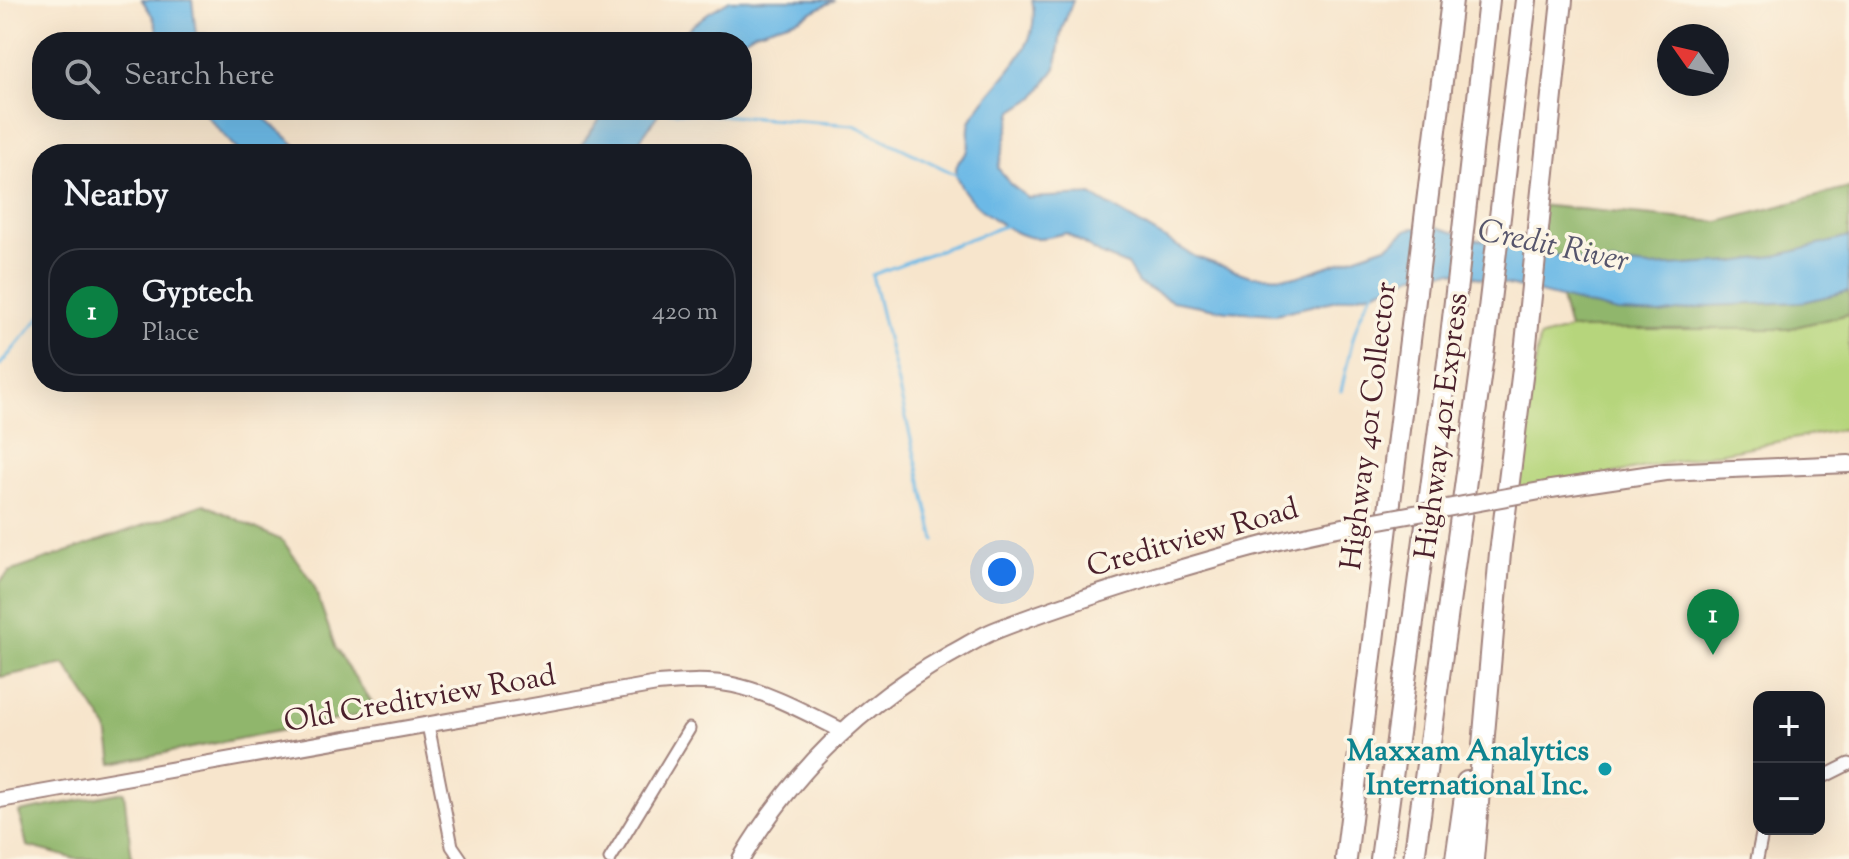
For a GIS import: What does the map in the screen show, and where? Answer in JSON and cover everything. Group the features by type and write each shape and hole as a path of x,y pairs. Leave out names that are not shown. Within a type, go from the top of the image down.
{"highway":[{"name":"Highway 401 Collector","path":"1346,859 1452,0"},
{"name":"Highway 401 Express","path":"1381,859 1451,330 1489,0"},
{"name":"Highway 401 Express","path":"1414,859 1486,334 1526,0"},
{"path":"1456,859 1525,353 1562,0"},
{"path":"1473,859 1500,553"}],"main road":[{"name":"Creditview Road","path":"741,859 789,788 843,731 897,686 992,632 1098,594 1241,550 1348,526 1551,489 1665,472 1849,464"}],"street":[{"name":"Old Creditview Road","path":"0,800 657,684 699,681 733,685 768,696 843,731"},
{"path":"428,725 452,846 461,859"},
{"path":"610,859 689,729"},
{"path":"1825,776 1849,764"},
{"path":"1757,859 1762,835"}],"green space":[{"path":"1849,188 1849,314 1787,329 1569,329 1536,205 1718,222"},
{"path":"1849,314 1849,428 1517,492 1539,338 1569,329 1787,329"},
{"path":"204,504 283,541 313,583 336,649 378,712 113,763 108,729 65,664 0,677 0,582 9,572"},
{"path":"124,792 132,859 76,859 27,846 19,812"}],"water":[{"path":"142,0 192,0 196,32 158,32"},
{"path":"730,0 835,0 798,19 752,34 684,32"},
{"name":"Credit River","path":"1032,0 1073,0 1061,32 1056,68 1035,97 1013,111 998,168 1010,184 1028,198 1091,195 1196,257 1250,276 1296,277 1389,245 1408,229 1433,226 1478,240 1526,243 1536,250 1577,260 1650,267 1735,262 1780,255 1849,237 1849,291 1804,302 1710,306 1660,314 1617,312 1452,271 1414,275 1376,291 1276,314 1227,311 1172,301 1138,283 1127,265 1102,255 1066,233 1036,238 1010,229 982,210 957,178 957,165 968,150 971,120 1024,51 1034,18"},
{"path":"210,120 267,120 294,144 232,144"},
{"path":"599,120 654,120 637,144 582,144"}],"waterway":[{"name":"Credit River","path":"752,118 854,125 961,177"},
{"path":"935,540 872,275 1007,225"},
{"path":"1341,391 1357,325 1375,289"},
{"path":"0,365 32,327"}],"place":[{"name":"Gyptech","path":"1713,655"},
{"name":"Maxxam Analytics International Inc.","path":"1605,769"}]}
